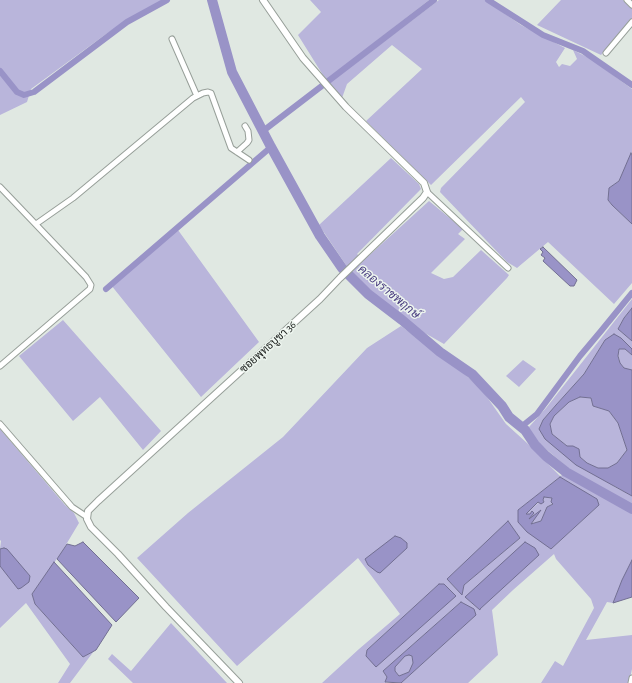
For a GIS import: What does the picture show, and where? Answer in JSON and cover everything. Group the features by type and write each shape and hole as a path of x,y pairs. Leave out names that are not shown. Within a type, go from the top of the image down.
{"street":[{"path":"264,0 303,58 331,90 424,183 427,192 508,268"},
{"path":"627,0 632,5"},
{"path":"606,53 632,22"},
{"path":"172,39 197,96"},
{"path":"36,224 73,198 110,166 197,96 203,93 211,93 231,148 249,160"},
{"path":"236,152 249,140 248,131 245,126"},
{"path":"0,187 90,282 90,289 0,366"},
{"name":"ซอยพุทธบูชา 36","path":"87,517 88,511 98,500 278,339 423,198 427,192"},
{"path":"0,424 72,507 87,517 91,527 239,683"},
{"path":"631,683 632,678"}],"shaded area":[{"path":"0,0 163,0 142,11 106,34 31,89 27,102 0,115"},
{"path":"310,0 429,0 326,80 298,35 321,12"},
{"path":"439,0 485,0 521,25 565,48 556,62 559,67 562,64 570,66 577,59 573,50 591,59 632,89 632,152 619,181 609,188 608,200 632,224 632,283 614,304 548,242 517,268 507,262 440,192 441,188 525,102 521,97 431,185 366,121 422,69 392,45 347,84 342,98 328,84"},
{"path":"561,0 623,0 632,8 632,19 601,55 537,25"},
{"path":"631,153 632,224 608,200 609,188 619,181"},
{"path":"391,158 419,184 421,189 357,254 364,260 429,201 463,229 458,234 465,239 431,273 444,279 453,277 481,250 509,275 444,344 423,332 370,290 346,265 319,225"},
{"path":"178,230 259,342 201,397 111,285"},
{"path":"543,247 577,280 574,286 570,286 543,261 545,258 541,255 543,252 540,249"},
{"path":"632,299 632,308 618,329 632,341 632,349 621,338 605,340 584,374 543,420 539,429 615,487 632,496 632,505 602,490 573,472 532,437 529,427 546,408"},
{"path":"632,308 632,341 618,329"},
{"path":"63,320 161,431 143,450 100,397 73,421 19,356"},
{"path":"401,326 461,371 482,390 506,424 560,476 565,474 602,497 632,513 632,560 613,603 607,602 586,640 632,635 632,669 629,683 541,683 555,661 563,666 594,608 591,599 556,559 554,554 492,610 498,655 468,683 401,683 476,615 461,602 383,671 387,677 386,683 322,683 400,614 358,558 237,666 137,558 188,513 283,437 367,348","holes":["560,477 599,505 551,549 518,510","508,522 520,538 464,585 462,595 447,579","538,555 479,609 465,597","439,584 366,656 367,650"]},
{"path":"614,334 621,338 632,349 632,355 625,349 619,349 618,356 620,363 624,368 632,370 632,496 576,465 545,439 539,429 543,420 584,374 605,340","holes":["580,397 591,398 593,406 609,411 618,423 627,450 617,463 608,468 598,468 587,463 580,457 579,449 573,446 567,446 552,434 550,424 554,416 569,402"]},
{"path":"622,348 632,355 632,370 624,368 620,363 618,353 619,349"},
{"path":"523,360 536,369 519,387 506,376"},
{"path":"580,397 591,398 593,406 609,411 618,423 627,450 617,463 608,468 598,468 587,463 580,457 573,446 567,446 552,434 550,424 554,416 569,402"},
{"path":"0,429 65,505 74,513 79,523 61,553 32,594 35,604 83,657 94,651 70,683 58,683 70,664 26,603 0,628 0,566 18,588 30,576 4,548 0,549"},
{"path":"560,477 597,499 599,505 551,549 527,532 518,522 518,510","holes":["544,497 552,498 551,502 553,504 547,507 541,521 531,524 541,510 529,519 534,513 532,511 530,514 526,514 538,502 541,504 544,502"]},
{"path":"544,497 552,498 554,503 547,507 541,521 530,524 539,512 527,521 530,514 525,515 539,502 544,502"},
{"path":"508,521 520,538 464,585 462,595 447,579"},
{"path":"395,536 401,538 407,543 407,548 380,573 377,572 368,565 365,559"},
{"path":"83,542 139,598 116,622 57,559 67,544 75,546"},
{"path":"525,542 535,548 539,555 480,610 465,597"},
{"path":"0,549 7,549 30,576 29,582 21,588 18,589 0,566"},
{"path":"632,560 632,597 613,603 622,580"},
{"path":"54,562 112,625 96,650 83,657 35,604 32,594"},
{"path":"439,584 444,584 456,596 376,667 366,656 367,650"},
{"path":"461,602 474,609 476,615 401,683 385,682 387,677 383,671","holes":["405,656 412,656 413,663 409,672 399,676 395,671 395,667"]},
{"path":"171,623 227,683 133,683 108,659 112,654 131,671"},
{"path":"405,656 412,656 413,663 409,672 399,676 395,671 395,667"}],"waterway":[{"path":"0,71 17,92 24,95 34,92 127,22 167,0"},
{"name":"คลองราชพฤกษ์","path":"212,0 232,72 320,236 342,268 368,294 440,352 472,374 502,406 509,417 525,430 535,445 546,456 566,472 632,509"},
{"path":"263,131 434,0"},
{"path":"488,0 543,35 583,51 632,85"},
{"path":"106,289 271,147"},
{"path":"521,427 537,414 580,356 632,293"}]}
